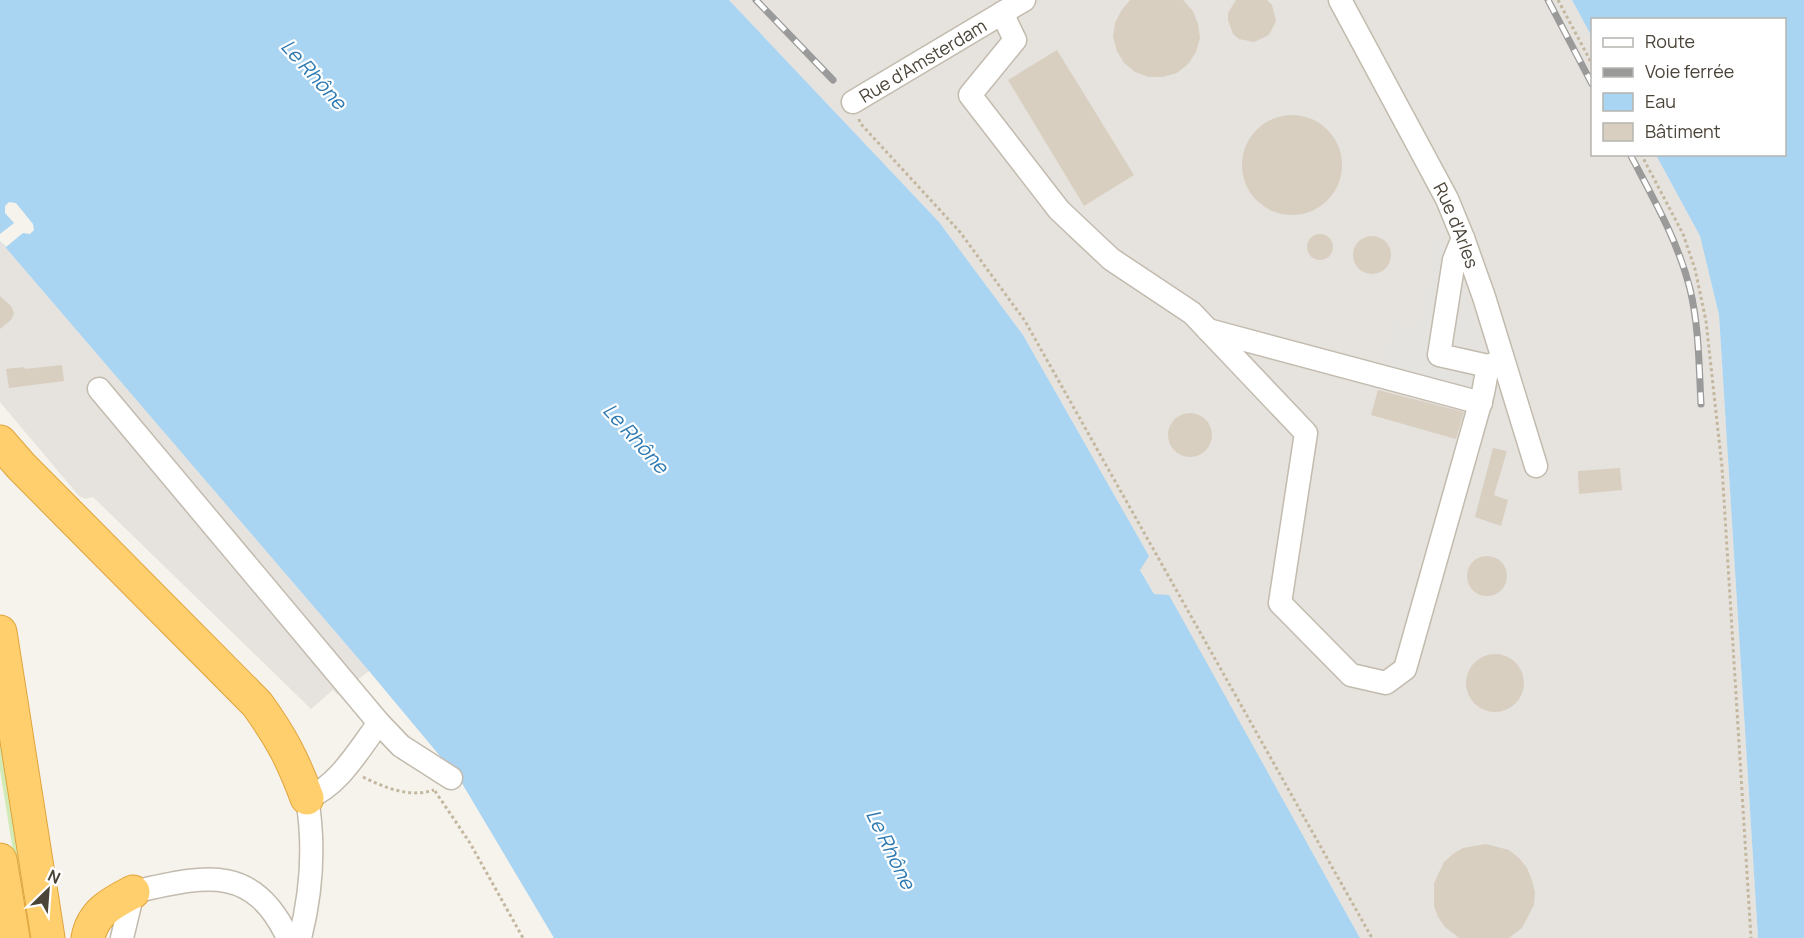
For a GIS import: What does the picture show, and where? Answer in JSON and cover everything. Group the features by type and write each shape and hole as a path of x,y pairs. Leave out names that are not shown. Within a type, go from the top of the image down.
{"highway":[{"path":"0,442 21,466 257,704 275,728 292,758 307,798"},
{"path":"0,632 48,938"},
{"path":"0,860 13,938"},
{"path":"88,938 90,929 99,914 133,892"}],"street":[{"name":"Rue d'Amsterdam","path":"852,102 1024,0"},
{"name":"Rue d'Arles","path":"1340,0 1447,199 1484,297 1496,363 1536,466"},
{"path":"1002,13 1015,40 970,95 1059,210 1111,259 1192,313 1305,434 1280,603 1351,675 1386,683 1405,669 1481,403 1496,363 1438,355 1454,260 1463,238"},
{"path":"1208,330 1481,403"},
{"path":"99,389 378,723 438,784"},
{"path":"300,938 310,886 312,856 312,829 307,798 319,794 341,771 378,723"},
{"path":"122,938 133,892 186,881 226,880 244,886 257,895 269,907 288,938"}],"path":[{"path":"1558,0 1591,60"},
{"path":"852,102 860,123 960,232 1025,321 1372,938"},
{"path":"1642,156 1683,234 1695,269 1706,321 1722,467 1751,938"},
{"path":"341,771 405,793 425,793 438,784 523,938"}],"shaded area":[{"path":"729,0 1572,0 1591,35 1591,156 1657,156 1700,236 1719,315 1758,938 1360,938 1169,596 1154,594 1140,569 1149,556 1023,335 939,222"},
{"path":"1439,222 1460,276 1498,397 1382,366 1393,322 1412,328 1424,311"},
{"path":"0,241 369,671 338,695 333,690 311,709 93,497 85,499 79,496 0,402"}],"green space":[{"path":"0,715 37,938 27,938 0,770"}],"water":[{"name":"Le Rhône","path":"0,0 729,0 939,222 1023,335 1149,556 1140,570 1154,594 1169,595 1360,938 554,938 460,780 0,241"},
{"path":"1572,0 1804,0 1804,938 1758,938 1719,315 1700,236 1657,156 1786,156 1786,18 1591,18 1591,35"}],"pier":[{"path":"9,202 16,203 33,224 34,230 30,234 23,233 6,247 0,241 0,234 14,223 5,213 5,206"}],"building":[{"path":"1130,0 1183,0 1193,11 1200,38 1196,52 1188,64 1177,73 1163,77 1149,77 1135,72 1124,63 1113,37 1115,23"},
{"path":"1236,0 1267,0 1272,5 1276,21 1269,35 1254,42 1239,39 1233,34 1228,13"},
{"path":"1057,50 1134,175 1084,206 1008,80"},
{"path":"1292,115 1320,123 1334,137 1342,165 1334,193 1320,207 1292,215 1264,207 1250,193 1242,165 1250,137 1264,123"},
{"path":"1320,234 1329,238 1333,247 1329,256 1320,260 1311,256 1307,247 1311,238"},
{"path":"1372,236 1379,237 1385,242 1390,248 1390,262 1385,268 1379,273 1372,274 1365,273 1359,268 1354,262 1353,255 1354,248 1359,242 1365,237"},
{"path":"0,296 11,306 14,313 11,320 0,329"},
{"path":"62,365 64,381 9,388 6,369"},
{"path":"1378,390 1464,412 1456,439 1371,415"},
{"path":"1190,413 1199,414 1206,419 1211,426 1211,444 1206,451 1199,456 1190,457 1181,456 1174,451 1169,444 1168,435 1169,426 1174,419 1181,414"},
{"path":"1493,448 1507,451 1494,495 1508,500 1501,526 1475,517"},
{"path":"1620,468 1622,490 1579,494 1578,471"},
{"path":"1487,556 1495,557 1501,562 1506,568 1506,584 1501,590 1495,595 1487,596 1479,595 1473,590 1468,584 1467,576 1468,568 1473,562 1479,557"},
{"path":"1495,654 1506,656 1519,667 1524,683 1522,694 1511,707 1495,712 1484,710 1471,699 1466,683 1468,672 1479,659"},
{"path":"1486,844 1509,850 1527,868 1535,892 1534,905 1522,928 1509,938 1459,938 1445,927 1438,917 1434,906 1434,883 1444,862 1453,854 1463,848"}],"railway":[{"path":"756,0 833,80"},
{"path":"1548,0 1591,82"},
{"path":"1631,156 1672,237 1685,271 1697,332 1701,404"}]}
